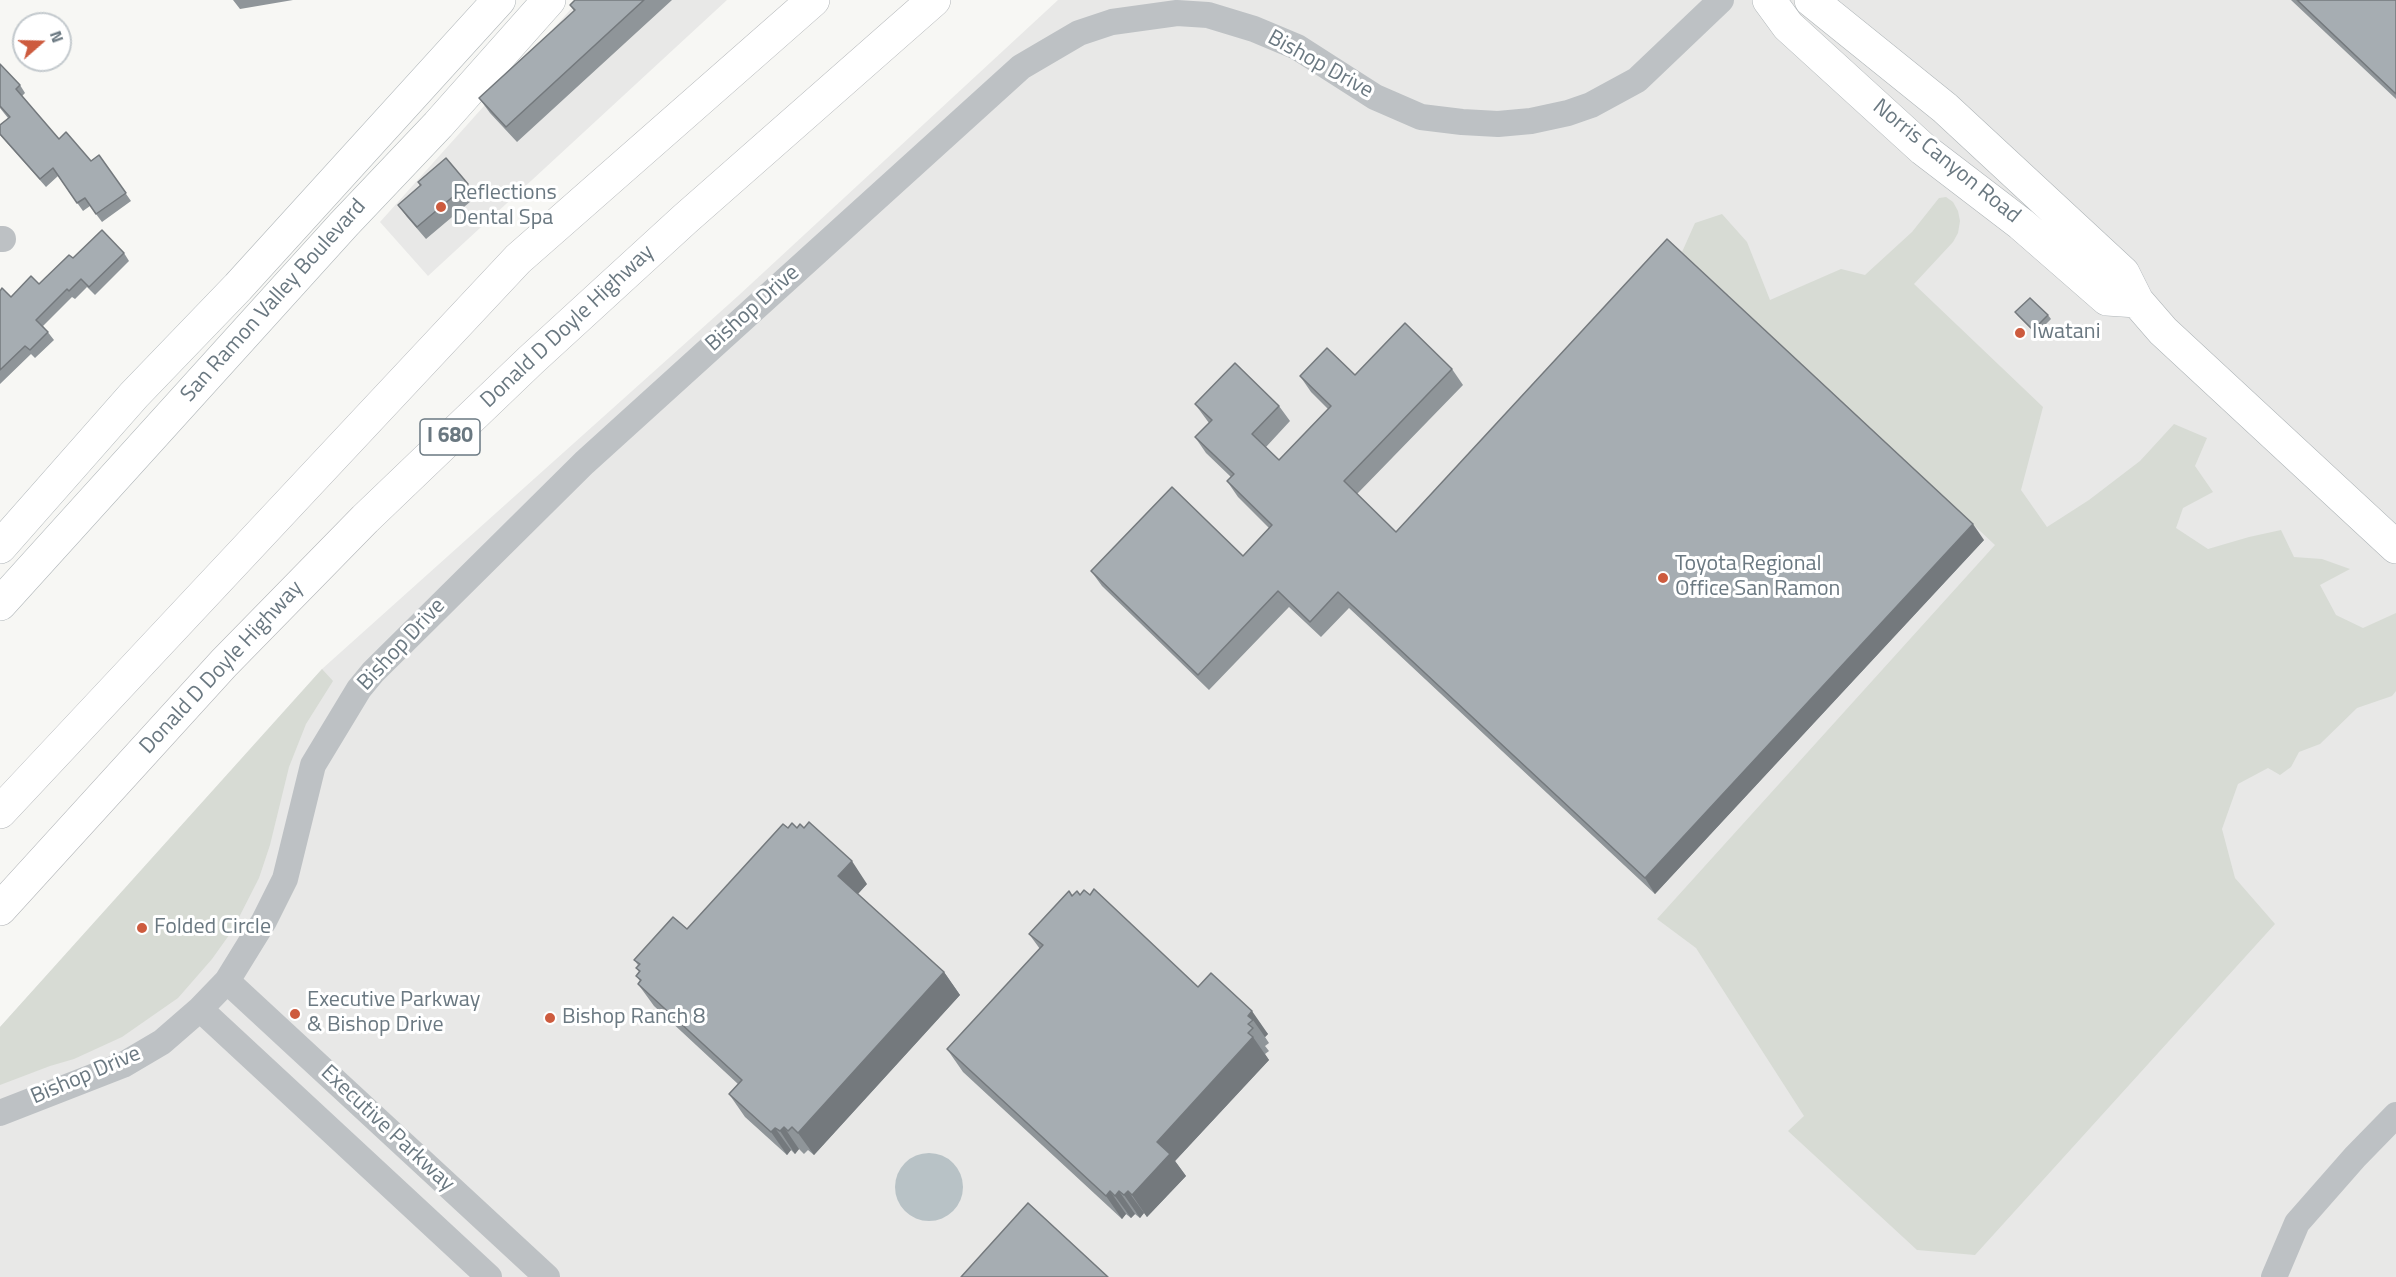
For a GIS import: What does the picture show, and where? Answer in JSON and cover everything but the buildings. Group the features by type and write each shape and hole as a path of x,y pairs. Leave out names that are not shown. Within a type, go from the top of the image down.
{"main road":[{"name":"San Ramon Valley Boulevard","path":"0,547 134,395 238,287 500,0"},
{"name":"San Ramon Valley Boulevard","path":"0,604 344,224 438,125 549,0"},
{"path":"0,812 518,259 813,0"},
{"name":"Donald D Doyle Highway","path":"0,909 224,663 365,519 531,360 933,0"},
{"name":"Norris Canyon Road","path":"1769,0 1788,26 1923,149 2021,224 2107,299 2137,301"},
{"name":"Norris Canyon Road","path":"1811,0 1945,108 2106,257 2123,273 2137,301 2163,331 2396,547"}],"street":[{"name":"Bishop Drive","path":"0,1113 123,1065 162,1042 201,1009 227,981 264,921 285,879 313,765 359,689 373,672 584,463 1021,67 1079,33 1112,22 1177,13 1208,15 1254,29 1297,47 1375,97 1421,117 1471,123 1520,122 1568,113 1637,80 1721,0"},
{"name":"Executive Parkway","path":"227,981 547,1277"},
{"name":"Executive Parkway","path":"201,1009 489,1277"},
{"path":"2274,1277 2297,1223 2355,1157 2396,1115"}],"shaded area":[{"path":"579,0 727,0 428,276 380,222"},
{"path":"1058,0 2396,0 2396,1277 0,1277 0,1027 322,669 738,296"},
{"path":"1946,197 1953,202 1958,211 1960,221 1958,233 1953,242 1914,284 2043,407 2021,490 2047,527 2089,500 2140,461 2174,424 2207,438 2195,466 2213,492 2183,508 2176,528 2208,549 2281,530 2294,557 2322,559 2350,569 2320,585 2336,615 2363,628 2396,613 2396,691 2392,696 2357,708 2320,744 2299,752 2291,767 2280,775 2268,768 2238,784 2222,829 2235,878 2275,924 1975,1255 1917,1250 1788,1131 1804,1116 1696,948 1657,919 1995,545 1682,252 1695,223 1722,214 1747,242 1770,300 1841,269 1865,275 1912,232 1939,198"},
{"path":"322,669 333,681 306,724 289,767 270,845 259,878 232,931 212,959 178,998 122,1037 74,1059 0,1085 0,1027"},
{"path":"929,1153 942,1156 953,1163 960,1174 963,1187 960,1200 953,1211 942,1218 929,1221 916,1218 905,1211 898,1200 895,1187 898,1174 905,1163 916,1156"}],"place":[{"name":"Reflections Dental Spa","path":"441,207"},
{"name":"Iwatani","path":"2020,333"},
{"name":"Toyota Regional Office San Ramon","path":"1663,578"},
{"name":"Folded Circle","path":"142,928"},
{"name":"Executive Parkway & Bishop Drive","path":"295,1014"},
{"name":"Bishop Ranch 8","path":"550,1018"}]}
